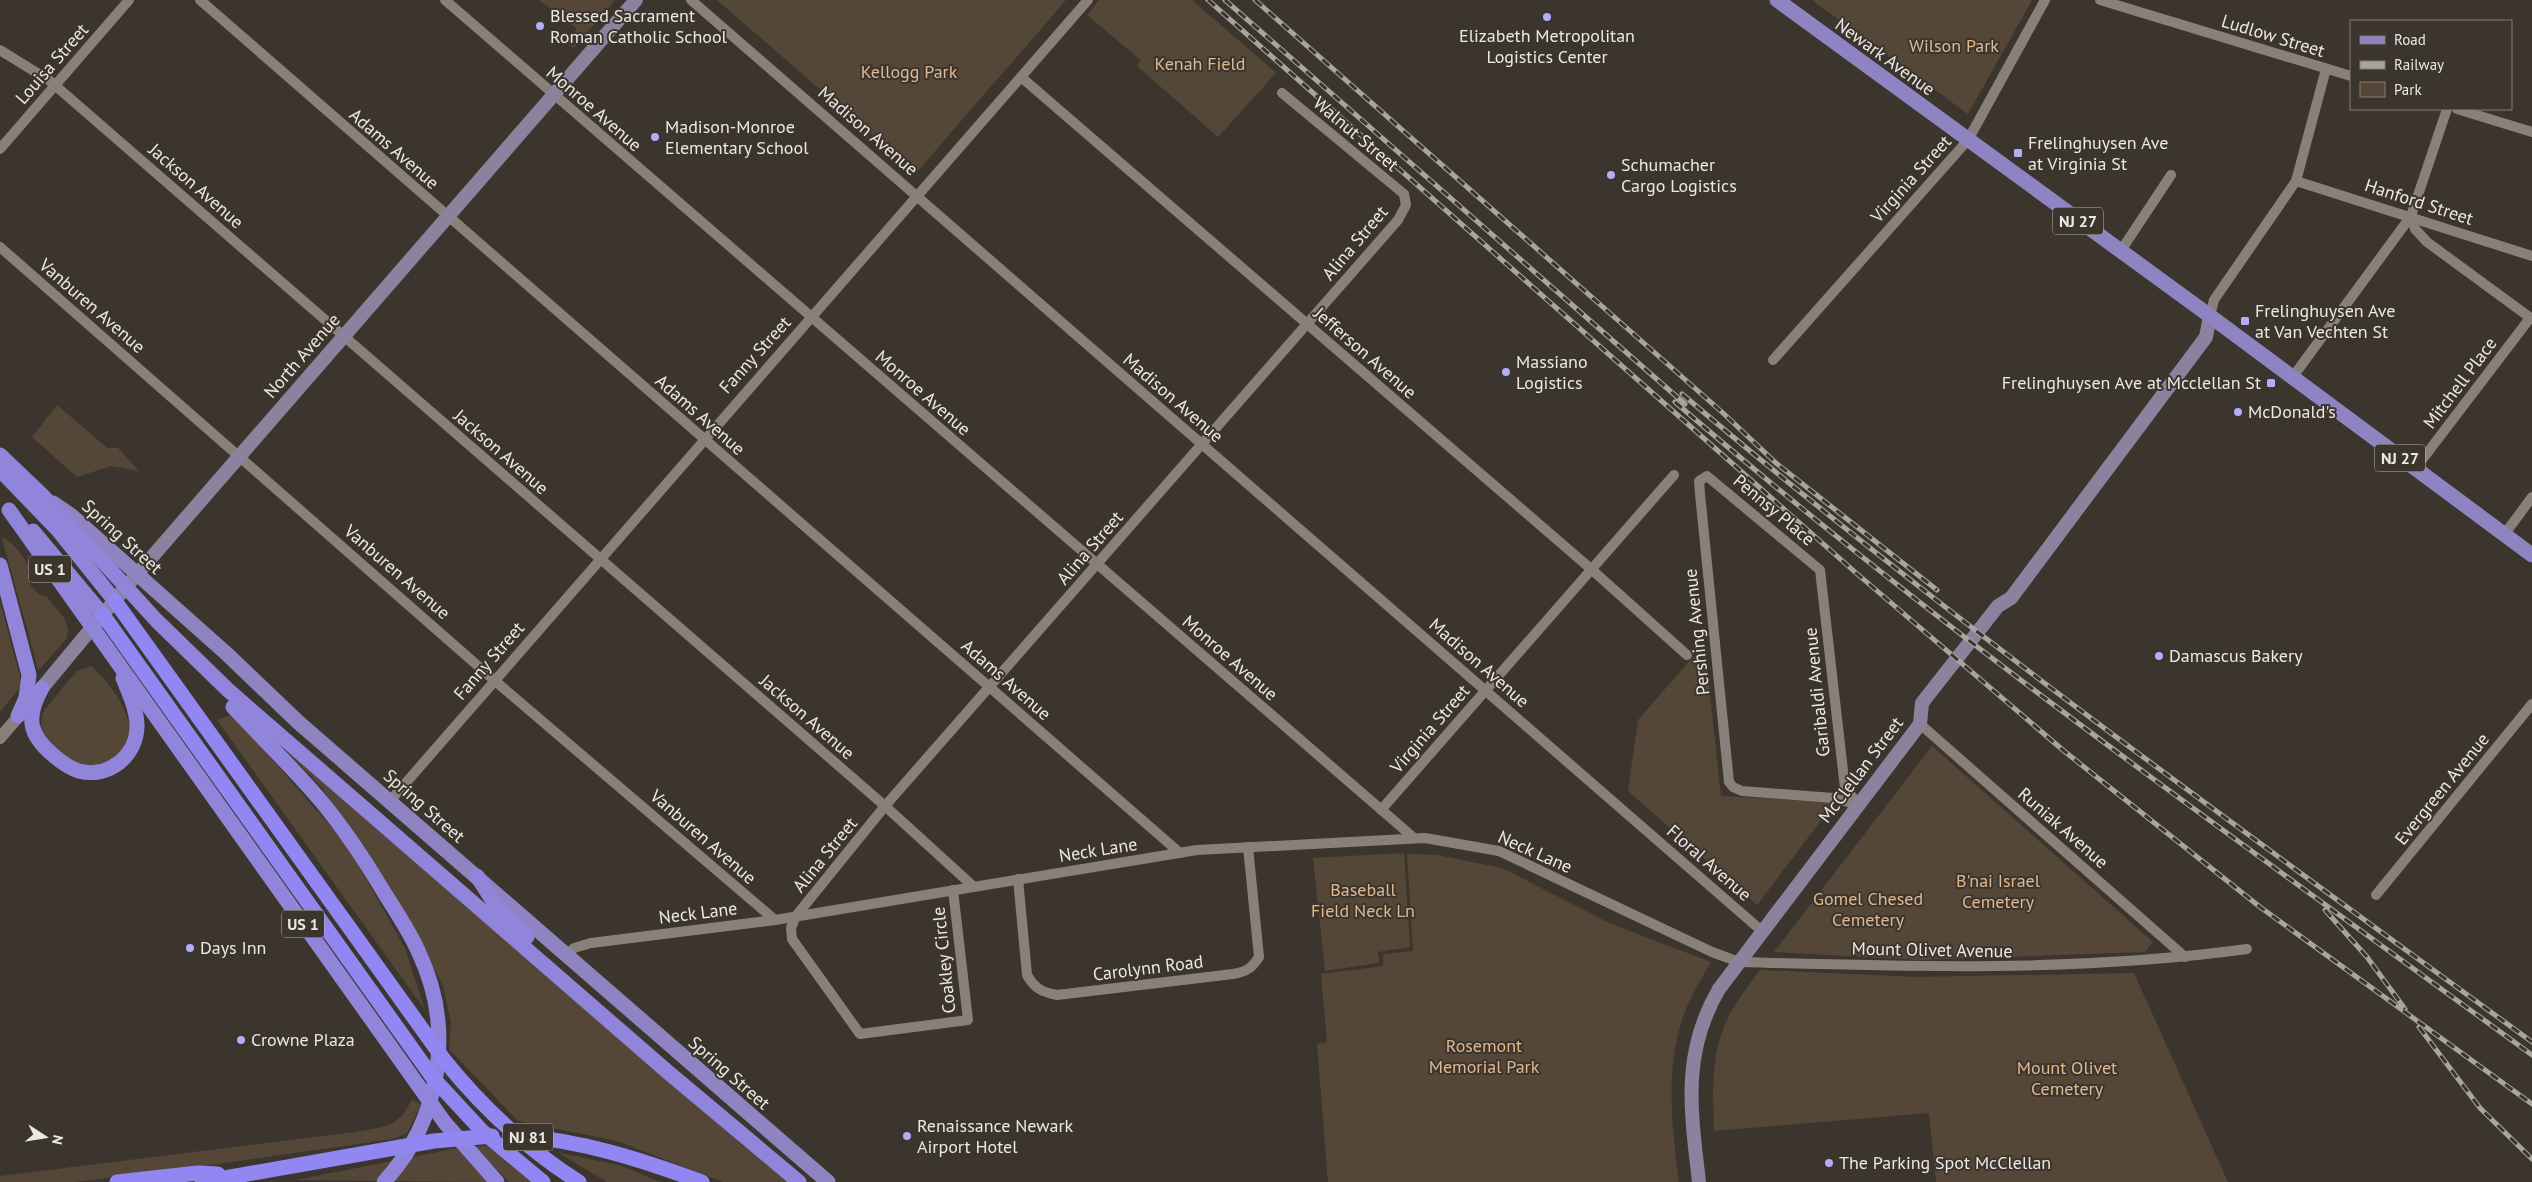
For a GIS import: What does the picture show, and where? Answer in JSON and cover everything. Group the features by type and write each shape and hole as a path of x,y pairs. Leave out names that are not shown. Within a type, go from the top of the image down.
{"highway":[{"name":"Spring Street","path":"0,455 44,497"},
{"path":"0,470 58,530 115,601 445,1061 480,1102 506,1126 540,1154 579,1182"},
{"name":"US 1","path":"44,497 125,588 177,641 255,714 799,1182"},
{"name":"US 1","path":"5,505 440,1116 496,1182"},
{"path":"5,505 40,537 103,615 433,1078 483,1132 543,1182"},
{"path":"0,565 29,675 26,698 18,716"},
{"path":"177,641 227,701 280,754 330,813 376,880 410,936 427,972 436,1008 439,1035 434,1087 416,1137 403,1159 384,1182"},
{"path":"42,688 32,716 34,733 40,744 72,768 84,772 105,770 117,765 126,756 136,733 134,708 117,660"},
{"path":"477,876 496,906 527,937 542,962"},
{"name":"NJ 81","path":"202,1182 422,1143 472,1137 534,1138 576,1143 631,1158"},
{"path":"631,1158 680,1182"},
{"path":"631,1158 702,1182"},
{"path":"117,1182 198,1173 239,1175"}],"main road":[{"name":"North Avenue","path":"42,688 125,588 636,0"},
{"name":"Newark Avenue","path":"1777,0 1968,140"},
{"name":"NJ 27","path":"1968,140 2210,316 2532,556"},
{"name":"McClellan Street","path":"1700,1182 1691,1101 1694,1050 1709,1008 1739,962 1920,724 1922,703 1998,606 2011,598 2206,337 2210,316"},
{"name":"Spring Street","path":"44,497 72,516 228,655 288,712 566,956 828,1182"}],"street":[{"name":"Louisa Street","path":"0,149 129,0"},
{"name":"Adams Avenue","path":"200,0 702,439 1180,853"},
{"name":"Monroe Avenue","path":"445,0 810,318 1381,810"},
{"name":"Madison Avenue","path":"691,0 1634,819"},
{"name":"Fanny Street","path":"390,801 702,439 918,196 1088,0"},
{"name":"Virginia Street","path":"1774,360 1968,140 2045,0"},
{"name":"Ludlow Street","path":"2100,0 2350,76"},
{"name":"Jackson Avenue","path":"0,50 55,85 885,806 974,887"},
{"path":"2210,316 2214,300 2296,181 2326,69"},
{"name":"Jefferson Avenue","path":"1021,77 1306,325 1591,569 1687,655"},
{"name":"Walnut Street","path":"1282,93 1404,194 1407,201"},
{"path":"2292,378 2411,216 2446,110"},
{"path":"2460,110 2532,132"},
{"path":"2120,252 2171,175"},
{"name":"Hanford Street","path":"2296,181 2532,256"},
{"name":"Alina Street","path":"796,916 885,806 1398,220 1407,201"},
{"path":"2411,216 2415,229 2427,242 2531,318"},
{"name":"Vanburen Avenue","path":"0,248 494,680 775,920"},
{"name":"Mitchell Place","path":"2416,469 2531,318"},
{"name":"Virginia Street","path":"1381,810 1674,475"},
{"name":"Pennsy Place","path":"1707,476 1820,570"},
{"name":"Pershing Avenue","path":"1707,476 1700,481 1700,494 1727,773 1733,787 1742,791 1833,798 1858,805"},
{"path":"2504,535 2532,497"},
{"name":"Garibaldi Avenue","path":"1820,570 1844,788 1858,805"},
{"name":"North Avenue","path":"0,738 42,688"},
{"name":"Evergreen Avenue","path":"2376,894 2532,704"},
{"name":"Runiak Avenue","path":"1920,724 2185,957"},
{"path":"1381,810 1414,838"},
{"name":"Floral Avenue","path":"1634,819 1763,932"},
{"name":"Neck Lane","path":"566,956 579,946 591,943 775,920 1180,853 1414,838 1463,843 1499,851 1628,912"},
{"name":"Carolynn Road","path":"1018,880 1027,975 1033,985 1042,992 1057,995 1234,974 1245,972 1254,965 1259,957 1248,848"},
{"name":"Coakley Circle","path":"796,916 792,928 792,939 860,1034 968,1020 953,890"},
{"name":"Mount Olivet Avenue","path":"1628,912 1712,952 1739,962 1948,968 2055,966 2185,957 2247,950"}],"green space":[{"path":"539,0 615,0 574,48 566,42 577,29"},
{"name":"Kellogg Park","path":"717,0 1066,0 916,173"},
{"name":"Kenah Field","path":"1099,0 1192,0 1276,73 1218,137 1137,66 1141,60 1087,15"},
{"name":"Wilson Park","path":"1812,0 2032,0 1968,114"},
{"path":"57,405 107,448 118,448 139,471 111,466 77,477 32,437"},
{"path":"2,538 11,543 22,555 30,569 27,571 30,584 38,594 46,596 64,618 68,629 67,638 40,669 38,669"},
{"path":"0,601 22,685 0,712"},
{"path":"1693,657 1706,657 1721,796 1830,802 1832,806 1757,905 1628,791 1638,720"},
{"path":"91,666 113,690 120,701 129,723 130,733 127,744 121,752 111,761 100,765 89,765 66,757 46,740 39,730 41,729 42,715 45,709 77,671"},
{"path":"232,714 347,845 405,948 425,1010 217,720"},
{"path":"280,744 741,1144 789,1182 723,1182 617,1141 518,1121 449,1049 451,1023 443,986 410,922 322,788"},
{"name":"B'nai Israel Cemetery","path":"1932,746 2153,942 2145,952 1922,960 1774,952"},
{"name":"Baseball Field Neck Ln","path":"1404,853 1410,947 1378,952 1379,963 1325,971 1313,858"},
{"name":"Rosemont Memorial Park","path":"1407,854 1437,855 1502,868 1609,923 1711,962 1695,989 1677,1037 1672,1078 1672,1120 1679,1182 1328,1182 1317,1044 1327,1042 1321,974 1383,966 1383,954 1413,951"},
{"name":"Mount Olivet Cemetery","path":"1760,970 1917,977 2134,973 2228,1182 1936,1182 1929,1113 1714,1131 1714,1081 1718,1044 1729,1015"},
{"path":"412,1099 421,1105 407,1133 393,1139 75,1182 0,1182 0,1176 374,1129 396,1121 402,1116"},
{"path":"490,1145 535,1182 509,1182 475,1147"},
{"path":"458,1148 488,1182 296,1180"},
{"path":"557,1152 622,1166 660,1182 607,1182"}],"railway":[{"path":"1208,0 1855,572 2064,751 2260,907 2532,1104"},
{"path":"1225,0 1685,404"},
{"path":"1255,0 1723,413 1776,463 1937,590"},
{"path":"1682,394 1889,563 2101,726 2532,1042"},
{"path":"1675,402 1778,489 1989,656 2205,817 2532,1055"},
{"path":"2325,910 2367,957 2405,1009"},
{"path":"2419,1027 2480,1108 2532,1159"}],"place":[{"name":"Elizabeth Metropolitan Logistics Center","path":"1547,17"},
{"name":"Blessed Sacrament Roman Catholic School","path":"540,26"},
{"name":"Madison-Monroe Elementary School","path":"655,137"},
{"name":"Frelinghuysen Ave at Virginia St","path":"2018,153"},
{"name":"Schumacher Cargo Logistics","path":"1611,175"},
{"name":"Frelinghuysen Ave at Van Vechten St","path":"2245,321"},
{"name":"Massiano Logistics","path":"1506,372"},
{"name":"Frelinghuysen Ave at Mcclellan St","path":"2271,383"},
{"name":"McDonald's","path":"2238,412"},
{"name":"Damascus Bakery","path":"2159,656"},
{"name":"Days Inn","path":"190,948"},
{"name":"Crowne Plaza","path":"241,1040"},
{"name":"Renaissance Newark Airport Hotel","path":"907,1136"},
{"name":"The Parking Spot McClellan","path":"1829,1163"}],"park label":[{"name":"Gomel Chesed Cemetery","path":"1868,910"}]}
